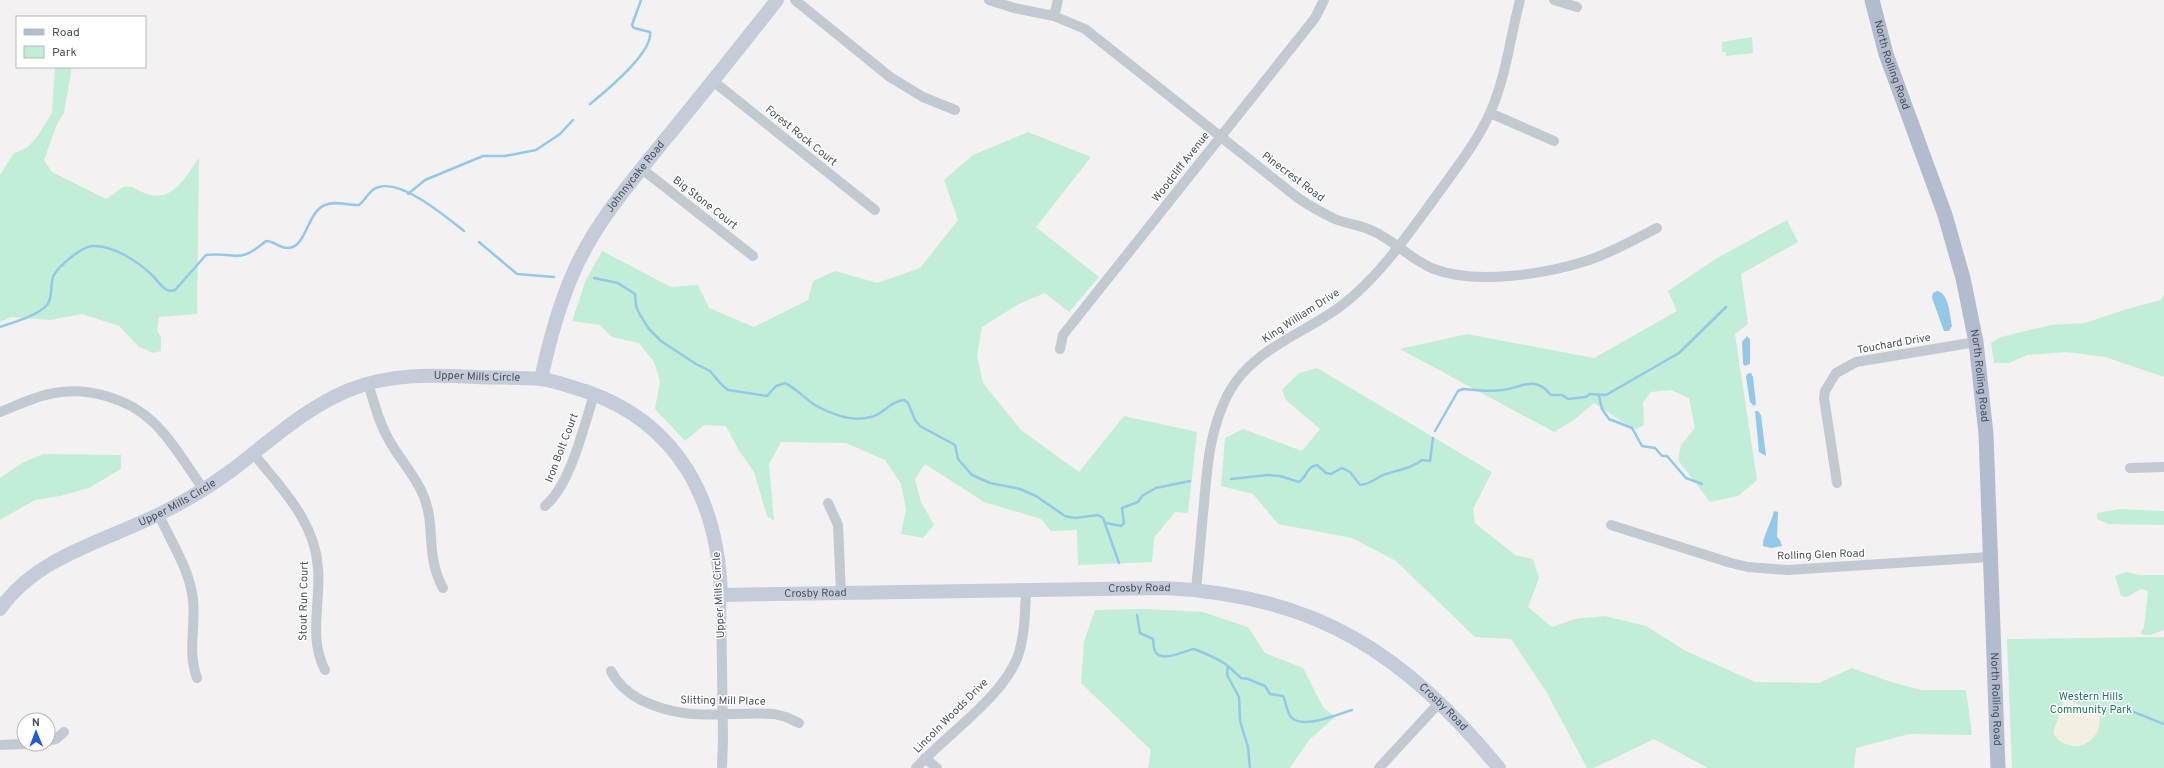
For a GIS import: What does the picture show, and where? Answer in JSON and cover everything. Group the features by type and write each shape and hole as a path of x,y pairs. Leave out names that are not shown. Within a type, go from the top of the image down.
{"main road":[{"name":"North Rolling Road","path":"1872,0 1886,54 1945,215 1963,278 1976,342 1985,425 1998,768"}],"street":[{"name":"Johnnycake Road","path":"542,379 555,324 575,269 603,220 777,0"},
{"path":"795,0 890,77 923,97 955,110"},
{"name":"Pinecrest Road","path":"989,0 1014,8 1054,16 1071,22 1099,39 1298,198 1318,211 1336,219 1372,231 1419,261 1446,273 1464,277 1496,277 1547,270 1588,260 1657,228"},
{"path":"1054,16 1058,0"},
{"name":"Woodcliff Avenue","path":"1060,349 1064,335 1315,18 1324,0"},
{"name":"King William Drive","path":"1196,589 1208,455 1213,431 1229,393 1241,376 1276,344 1329,314 1362,289 1398,247 1464,157 1490,113 1500,86 1520,0"},
{"path":"1554,0 1577,6"},
{"name":"Forest Rock Court","path":"713,81 875,210"},
{"path":"1490,113 1554,141"},
{"name":"Big Stone Court","path":"642,169 753,256"},
{"name":"Touchard Drive","path":"1836,483 1824,398 1825,391 1836,373 1856,362 1976,342"},
{"name":"Upper Mills Circle","path":"0,609 22,585 42,569 66,556 159,515 204,490 310,411 328,400 368,384 388,379 422,375 542,379 594,394 633,414 652,429 678,456 698,489 713,528 718,550 721,595 722,768"},
{"path":"368,384 382,427 420,486 425,499 433,566 443,588"},
{"path":"0,412 38,397 72,391 89,392 125,403 153,422 204,490"},
{"name":"Iron Bolt Court","path":"544,506 553,499 564,483 594,394"},
{"name":"Stout Run Court","path":"253,453 295,505 312,534 318,569 316,644 318,657 325,670"},
{"path":"2130,468 2164,467"},
{"path":"828,503 838,525 841,593"},
{"path":"159,515 190,586 194,614 192,655 197,678"},
{"name":"Rolling Glen Road","path":"1611,525 1731,563 1768,569 1787,570 1990,557"},
{"name":"Crosby Road","path":"721,595 1166,588 1196,589 1253,599 1278,605 1330,625 1387,658 1440,702 1499,768"},
{"name":"Lincoln Woods Drive","path":"916,768 988,699 1008,672 1017,657 1022,640 1026,590"},
{"name":"Slitting Mill Place","path":"611,671 616,680 624,688 635,696 663,709 679,713 774,714 786,717 799,724"},
{"path":"1379,768 1440,702"},
{"path":"56,738 64,732"},
{"path":"0,745 16,744"},
{"path":"925,758 937,768"}],"green space":[{"path":"1752,37 1753,53 1726,56 1726,52 1722,52 1722,42"},
{"path":"55,68 72,68 64,113 57,124 44,160 52,172 106,199 124,187 131,187 152,195 161,196 169,193 182,182 199,158 197,314 159,317 157,331 161,337 161,351 153,353 139,347 119,326 82,314 50,320 11,317 0,322 0,175 14,153 27,148 37,137 52,113"},
{"path":"1028,132 1091,157 1036,227 1099,277 1069,312 1045,293 1019,304 982,327 977,356 983,383 1021,430 1079,472 1124,416 1197,432 1188,513 1175,512 1154,538 1152,562 1078,565 1077,530 1051,531 1041,519 984,502 925,464 915,479 921,502 934,525 923,538 901,534 906,509 901,484 885,460 846,443 781,442 769,464 774,521 767,516 754,472 738,449 726,426 704,425 685,441 655,409 660,381 654,362 639,343 612,337 600,325 572,321 585,282 602,251 671,287 698,285 709,308 754,327 808,300 813,281 835,271 877,283 920,268 958,220 944,180 973,155"},
{"path":"1787,220 1798,242 1741,274 1748,324 1735,334 1757,480 1738,496 1710,502 1678,460 1681,445 1695,428 1689,398 1671,390 1651,392 1643,402 1644,425 1636,429 1624,423 1594,403 1574,420 1554,432 1400,349 1467,334 1594,358 1677,311 1668,291 1717,258"},
{"path":"2164,294 2164,377 2105,357 2067,352 2027,355 2009,363 1994,363 1991,343 2001,337 2051,325 2085,323 2127,309 2161,300"},
{"path":"1317,368 1492,472 1473,509 1475,523 1515,555 1533,559 1539,578 1528,607 1552,627 1575,619 1605,616 1646,626 1684,650 1755,682 1819,683 1852,668 1894,683 1922,690 1966,690 1972,735 1909,734 1856,748 1854,768 1708,768 1654,739 1594,768 1587,768 1547,693 1511,639 1475,637 1396,561 1352,538 1278,524 1253,494 1221,486 1225,438 1243,429 1302,451 1320,429 1286,400 1282,390 1299,373"},
{"path":"43,454 121,455 121,469 89,488 60,496 35,500 0,520 0,478 22,463"},
{"path":"2120,509 2164,511 2164,525 2108,524 2097,519 2097,513"},
{"path":"2127,572 2140,575 2164,575 2164,630 2150,635 2140,634 2144,627 2148,591 2141,589 2127,597 2121,596 2115,576"},
{"path":"1147,609 1203,612 1248,627 1265,653 1303,668 1323,707 1335,717 1309,740 1290,768 1148,768 1151,750 1081,683 1084,641 1095,610"},
{"name":"Western Hills Community Park","path":"2164,637 2164,768 2012,768 2007,639"}],"sand":[{"path":"2067,696 2071,701 2099,713 2100,724 2097,732 2092,739 2085,744 2076,746 2068,745 2060,741 2053,733 2063,704 2063,699"}],"water":[{"path":"1937,291 1944,296 1948,306 1952,326 1949,331 1944,331 1932,298 1933,293"},
{"path":"1747,336 1750,339 1750,364 1745,366 1743,364 1742,342"},
{"path":"1751,373 1753,377 1756,404 1754,406 1750,402 1746,377 1747,374"},
{"path":"1755,411 1758,411 1761,415 1766,456 1759,452"},
{"path":"1774,511 1778,512 1777,537 1782,546 1771,548 1763,546 1763,543"}],"waterway":[{"path":"590,104 637,61 649,41 650,32 634,28 632,25 641,0"},
{"path":"408,194 425,180 483,156 505,156 536,150 560,134 573,120"},
{"path":"0,327 25,318 43,309 47,305 50,298 54,275 65,262 76,253 87,247 100,246 117,251 134,260 148,271 161,286 171,291 175,290 206,255 243,255 249,253 266,241 286,248 295,246 304,235 314,214 325,205 333,203 359,205 370,192 376,188 389,186 412,194 424,201 464,231"},
{"path":"479,242 517,274 554,277"},
{"path":"594,278 618,283 635,294 636,306 649,329 661,341 696,364 710,371 728,390 767,396 776,386 785,383 815,405 835,414 850,418 871,417 880,413 891,405 904,400 908,403 915,420 920,426 955,445 958,459 972,475 990,483 1020,489 1036,496 1065,516 1075,518 1098,515 1103,518 1119,563"},
{"path":"1435,431 1458,391 1463,389 1498,391 1522,385 1534,384 1539,385 1551,395 1562,395 1568,399 1586,397 1590,394 1606,395 1679,353 1726,307"},
{"path":"1599,396 1602,409 1609,419 1632,428 1642,446 1655,448 1662,456 1667,456 1686,478 1702,484"},
{"path":"1231,479 1268,475 1280,476 1299,482 1313,466 1317,465 1326,473 1331,474 1342,468 1350,472 1360,485 1363,485 1386,474 1412,466 1422,460 1430,461 1433,438"},
{"path":"1106,523 1121,526 1124,523 1122,508 1138,502 1142,496 1156,488 1190,481"},
{"path":"1137,615 1140,633 1153,639 1154,650 1158,655 1168,656 1194,649 1216,658 1228,666 1227,675 1239,697 1240,721 1248,747 1250,768"},
{"path":"1228,666 1241,678 1248,679 1265,686 1270,694 1283,696 1289,715 1296,721 1311,722 1352,710"},
{"path":"2121,707 2164,724"}]}
